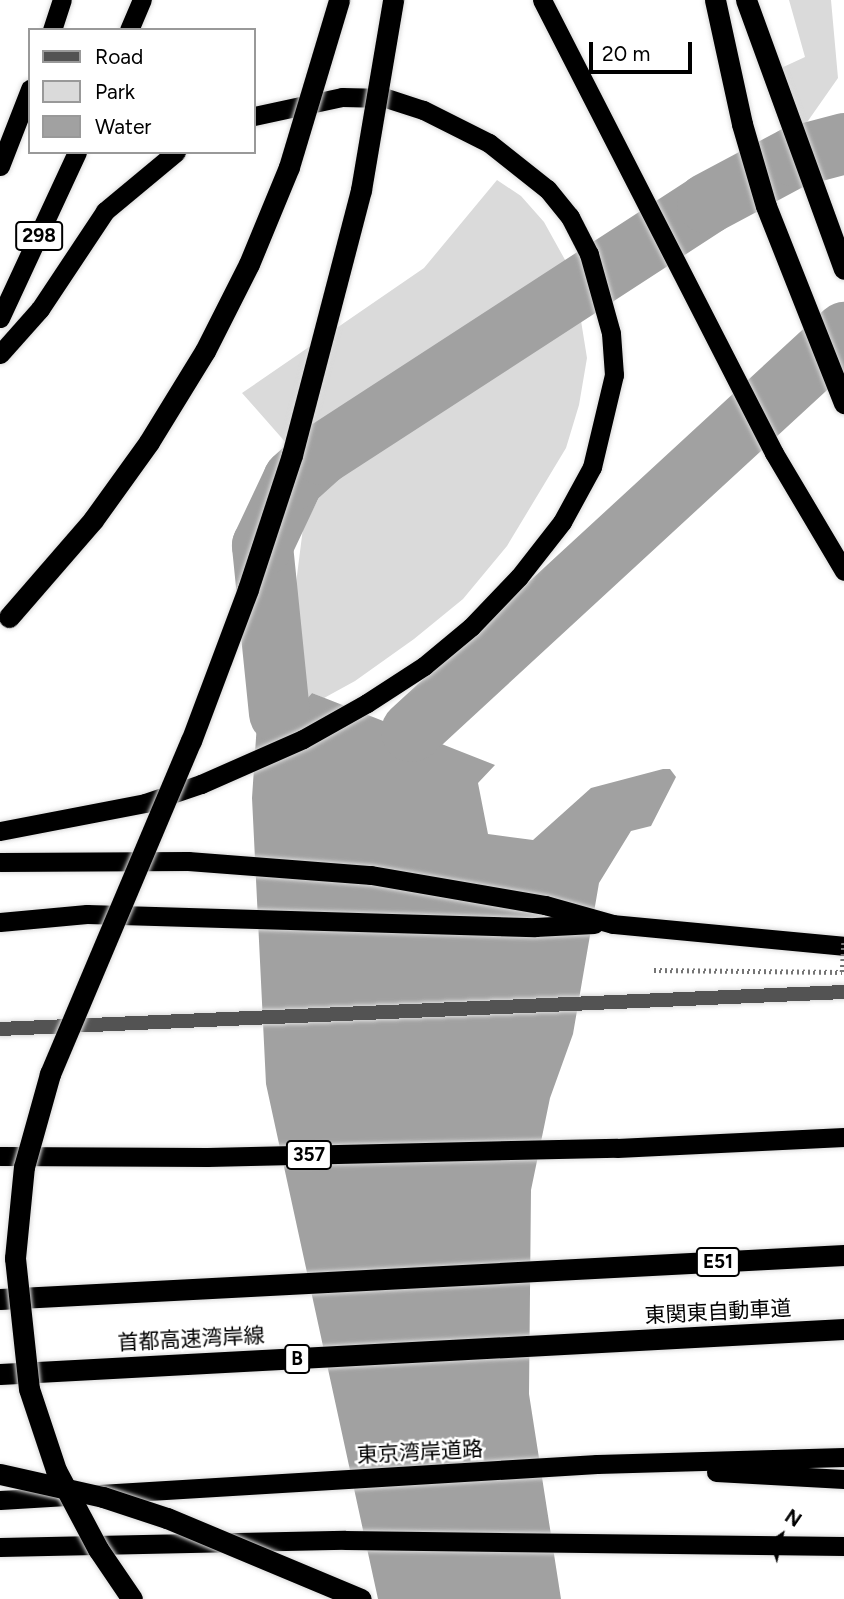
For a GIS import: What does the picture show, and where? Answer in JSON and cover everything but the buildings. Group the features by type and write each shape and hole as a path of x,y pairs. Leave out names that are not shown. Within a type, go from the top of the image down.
{"highway":[{"path":"130,28 142,0"},
{"path":"0,626 93,520 149,442 205,351 249,264 289,167 339,0"},
{"path":"132,1599 98,1549 56,1470 30,1389 15,1258 24,1167 51,1074 191,741 248,589 292,455 358,202 393,0"},
{"path":"542,0 774,453 840,563"},
{"path":"715,0 738,111 766,206 844,403"},
{"path":"746,0 844,269"},
{"path":"0,166 28,94"},
{"path":"0,831 145,803 212,780 303,738 424,666 471,627 519,577 562,522 592,467 614,374 609,323 589,254 570,217 521,165 489,143 423,110 385,99 342,97 256,116"},
{"name":"298","path":"0,318 76,154"},
{"path":"0,354 40,309 105,211 174,154"},
{"path":"0,862 188,860 358,873 545,905 613,924"},
{"path":"0,922 88,914 534,927 613,924 844,946"},
{"name":"357","path":"0,1156 207,1157 617,1148 844,1137"},
{"name":"E51","path":"0,1299 844,1255"},
{"name":"東関東自動車道","path":"595,1343 844,1329"},
{"name":"首都高速湾岸線","path":"0,1374 595,1343"},
{"name":"東京湾岸道路","path":"0,1500 597,1464 844,1457"},
{"path":"597,1464 844,1479"},
{"path":"0,1474 103,1497 167,1518 361,1599"},
{"path":"0,1547 345,1539 844,1546"}],"street":[{"path":"0,1029 844,992"}],"path":[{"path":"654,970 842,972 844,939"}],"green space":[{"path":"789,0 831,0 838,78 796,138 779,69 805,57"},
{"path":"497,180 521,196 544,222 569,267 287,444 242,393 424,268"},
{"path":"578,302 587,358 579,405 566,448 507,546 463,599 414,639 355,681 324,698 312,693 305,701 292,615 303,528 322,492 339,468"}],"water":[{"path":"312,693 495,765 478,783 488,834 533,840 591,788 663,769 670,769 676,777 651,826 631,831 599,883 573,1034 550,1098 531,1190 529,1394 561,1599 378,1599 266,1084 252,798 257,723 305,701"}],"waterway":[{"path":"279,713 262,545 293,479 321,454 707,203 795,156 844,143"},
{"path":"411,731 844,332"}]}
